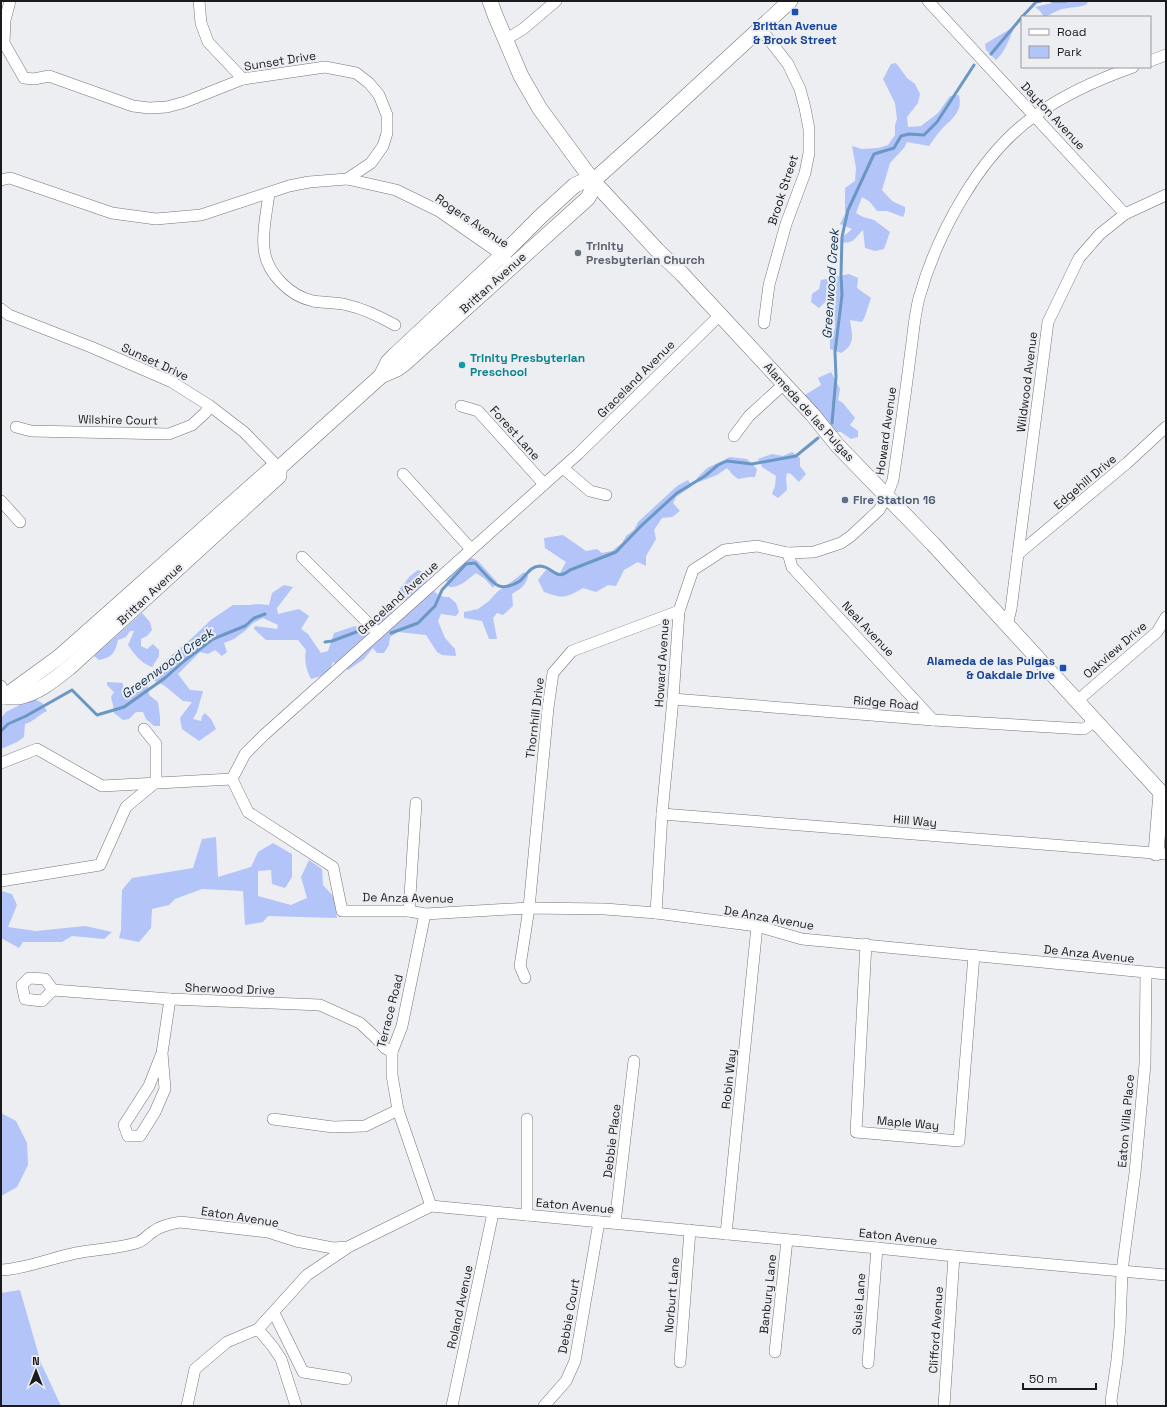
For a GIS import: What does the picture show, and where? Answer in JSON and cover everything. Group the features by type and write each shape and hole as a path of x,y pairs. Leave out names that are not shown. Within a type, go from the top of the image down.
{"main road":[{"name":"Alameda de las Pulgas","path":"490,1 521,76 540,109 593,180 812,414 838,446 887,496 1164,795"},
{"name":"Brittan Avenue","path":"2,694 59,657 271,469 279,468 381,376 388,362 395,355 506,261 540,217 575,185 593,180 790,1"},
{"path":"1161,853 1164,795"}],"street":[{"name":"Sunset Drive","path":"1,180 10,178 112,213 156,219 201,215 289,186 309,182 347,179 371,163 383,146 387,133 387,115 379,95 370,83 356,74 325,67 243,79 185,102 167,107 149,108 133,106 49,76 34,80 24,78 3,44 5,20 10,1"},
{"path":"199,1 201,23 208,42 243,79"},
{"name":"Dayton Avenue","path":"928,1 1125,214"},
{"path":"505,40 523,29 555,2"},
{"name":"Brook Street","path":"760,28 788,64 800,89 809,129 809,153 805,173 786,224 769,285 764,323"},
{"path":"1151,61 1166,55"},
{"name":"Howard Avenue","path":"656,914 662,814 673,699 679,611 693,570 724,550 757,546 788,553 814,552 841,543 851,536 879,510 887,496 893,480 918,299 930,263 944,231 974,179 1009,138 1035,115 1070,94 1110,75 1130,68"},
{"name":"Rogers Avenue","path":"347,179 396,190 438,211 495,250 506,261"},
{"path":"270,193 264,234 264,250 270,266 282,284 295,294 313,301 346,305 372,312 395,325"},
{"name":"Wildwood Avenue","path":"1007,625 1011,609 1048,322 1079,258 1100,234 1125,214 1166,195"},
{"name":"Sunset Drive","path":"1,309 9,315 91,347 172,382 210,406 244,432 279,468"},
{"name":"Graceland Avenue","path":"232,779 249,749 563,468 610,424 720,315"},
{"path":"734,436 749,416 784,384"},
{"name":"Wilshire Court","path":"16,427 31,431 169,434 192,425 210,406"},
{"name":"Forest Lane","path":"461,406 478,411 544,484"},
{"name":"Edgehill Drive","path":"1018,554 1127,463 1166,427"},
{"path":"563,468 590,491 606,495"},
{"path":"402,474 471,549"},
{"path":"1,500 20,522"},
{"name":"Neal Avenue","path":"788,553 792,567 933,720"},
{"path":"302,557 378,633"},
{"name":"Thornhill Drive","path":"525,978 520,966 529,908 548,708 553,674 572,651 679,611"},
{"name":"Oakview Drive","path":"1077,701 1157,632 1166,617"},
{"name":"Ridge Road","path":"673,699 933,720 1084,729 1095,721"},
{"path":"144,729 156,744 156,782"},
{"path":"1,763 37,749 102,786 232,779"},
{"name":"De Anza Avenue","path":"232,779 248,812 333,867 342,911 409,911 426,914 529,908 605,909 757,926 802,939 1166,974"},
{"path":"1,881 100,865 126,807 156,782"},
{"path":"409,911 416,803"},
{"name":"Hill Way","path":"662,814 1161,853"},
{"name":"Terrace Road","path":"426,914 402,1026 392,1052 392,1075 398,1110 431,1206"},
{"name":"Robin Way","path":"726,1234 757,926"},
{"name":"Maple Way","path":"866,944 856,1132 959,1140 974,955"},
{"name":"Eaton Villa Place","path":"1112,1406 1111,1401 1120,1327 1122,1271 1135,1173 1145,1064 1146,973"},
{"name":"Sherwood Drive","path":"53,990 170,999 320,1005 360,1023 385,1048 392,1052"},
{"path":"162,1053 165,1089 155,1112 140,1136 128,1136 124,1124 149,1086 162,1053 170,999"},
{"name":"Debbie Place","path":"615,1223 634,1061"},
{"path":"273,1118 333,1127 365,1126 398,1110"},
{"path":"527,1120 527,1215"},
{"name":"Eaton Avenue","path":"1,1270 15,1269 51,1258 78,1252 109,1250 138,1243 153,1231 166,1225 180,1222 268,1232 296,1241 333,1248 348,1247 431,1206 1166,1275"},
{"name":"Roland Avenue","path":"452,1406 493,1213"},
{"name":"Debbie Court","path":"544,1406 566,1381 575,1361 598,1222"},
{"name":"Norburt Lane","path":"680,1362 690,1230"},
{"name":"Banbury Lane","path":"775,1352 787,1240"},
{"path":"187,1406 194,1369 227,1342 258,1329 307,1275 348,1247"},
{"name":"Susie Lane","path":"868,1363 877,1248"},
{"name":"Clifford Avenue","path":"944,1406 954,1256"},
{"path":"274,1313 303,1372 346,1379"},
{"path":"258,1329 274,1347 281,1359 296,1406"}],"green space":[{"path":"1055,1 1088,1 1087,4 1062,9 1046,16 1043,16 1035,7"},
{"path":"1010,29 1013,31 1004,50 996,60 986,50 985,44"},
{"path":"896,63 907,78 915,84 920,94 918,103 907,117 908,127 921,126 938,113 950,96 959,95 960,101 958,111 939,132 929,146 907,142 904,148 890,163 882,190 892,201 905,207 903,217 887,211 877,211 870,202 862,197 856,213 874,220 890,232 884,249 875,251 865,248 863,230 850,242 837,242 852,229 840,224 845,214 845,188 855,181 856,168 852,146 862,149 878,148 888,145 895,135 895,125 897,119 895,103 883,79 891,64"},
{"path":"849,274 858,278 857,288 871,298 862,322 850,320 852,335 851,343 846,350 841,353 830,349 830,337 835,328 834,302 829,298 819,308 811,302 812,294 819,289 821,280"},
{"path":"831,372 840,389 838,400 843,403 855,418 850,425 858,431 858,437 851,439 841,432 834,432 805,402 805,395 821,385 818,378"},
{"path":"792,452 800,458 800,466 806,474 799,482 791,474 787,473 787,490 778,498 772,494 776,476 762,467 758,459 772,454 783,456"},
{"path":"730,457 747,459 757,469 755,477 738,479 727,468 717,475 699,482 697,478 707,468"},
{"path":"688,480 692,486 676,497 673,503 680,511 672,517 662,518 654,530 656,539 646,556 646,566 638,562 624,570 616,586 608,585 596,592 583,588 568,596 556,596 544,592 538,580 546,570 560,573 566,562 545,548 544,538 563,535 586,551 597,549 602,553 612,551 634,530 638,522 677,486"},
{"path":"468,556 478,561 497,582 493,588 485,579 476,573 460,585 449,587 445,578"},
{"path":"418,570 425,573 430,586 436,593 444,597 449,597 456,603 459,612 456,616 441,614 438,621 445,638 455,649 456,656 442,655 437,652 426,635 398,632 390,637 389,645 384,653 377,653 373,648 364,659 348,670 333,662 328,674 311,679 306,665 306,650 298,640 266,640 254,629 255,626 277,629 278,625 263,618 253,623 234,639 224,643 227,652 222,656 215,650 208,654 200,652 178,674 190,690 203,691 197,712 193,719 201,721 202,716 205,713 211,719 216,729 199,741 182,729 180,718 192,702 183,701 165,686 153,680 152,672 212,619 233,605 269,605 272,593 284,585 293,587 277,608 278,614 299,609 309,616 301,629 308,634 321,653 328,651 334,633 355,626 372,634 378,623 386,615 408,604 398,591 410,576"},
{"path":"524,572 528,576 522,587 512,594 513,606 503,615 497,613 493,618 497,639 489,639 482,621 464,618 464,612 478,609 489,601 497,592"},
{"path":"142,613 150,622 152,630 147,636 141,639 141,646 147,649 153,644 159,650 159,656 152,667 141,661 128,645 134,631 130,631 126,637 118,640 113,654 110,656 99,660 94,656"},
{"path":"107,682 123,683 123,688 129,693 135,694 143,686 148,686 149,695 158,702 160,726 154,726 146,719 143,712 136,712 129,719 123,720 114,713 111,697 114,692 107,685"},
{"path":"33,698 42,703 47,711 25,724 24,737 1,749 1,718 6,712"},
{"path":"216,837 218,877 251,867 258,852 273,843 292,854 292,877 285,888 272,884 271,870 258,871 258,896 291,905 307,898 301,877 309,860 322,869 323,885 334,897 337,918 268,916 263,922 245,925 243,891 202,889 175,899 169,905 152,909 151,928 139,942 119,938 121,930 122,890 132,878 193,868 202,839"},
{"path":"1,891 12,894 17,905 8,927 36,931 85,926 112,932 104,939 72,936 62,942 23,942 19,948 1,938"},
{"path":"1,1113 16,1121 27,1143 28,1165 17,1187 1,1196"},
{"path":"20,1290 41,1363 61,1406 1,1406 1,1293"}],"waterway":[{"name":"Greenwood Creek","path":"1023,16 1036,2 1041,1"},
{"name":"Greenwood Creek","path":"1051,1 1066,1"},
{"name":"Greenwood Creek","path":"991,54 1021,18"},
{"name":"Greenwood Creek","path":"832,423 836,377 835,352 842,295 842,237 848,210 874,154 894,148 901,136 909,134 924,135 937,122 974,65"},
{"name":"Greenwood Creek","path":"391,633 418,623 435,606 442,590 466,564 475,563 491,581 502,587 520,581 531,569 537,566 545,567 561,575 616,552 641,526 677,493 705,476 718,465 727,461 752,464 796,456 818,438"},
{"name":"Greenwood Creek","path":"1,731 8,724 26,716 72,690 97,715 124,707 165,678 184,661 213,639 245,626 254,618 265,614"},
{"name":"Greenwood Creek","path":"325,642 332,641 359,631"}],"place":[{"name":"Brittan Avenue & Brook Street","path":"795,12"},
{"name":"Trinity Presbyterian Church","path":"578,253"},
{"name":"Trinity Presbyterian Preschool","path":"462,365"},
{"name":"Fire Station 16","path":"845,500"},
{"name":"Alameda de las Pulgas & Oakdale Drive","path":"1063,668"}]}
